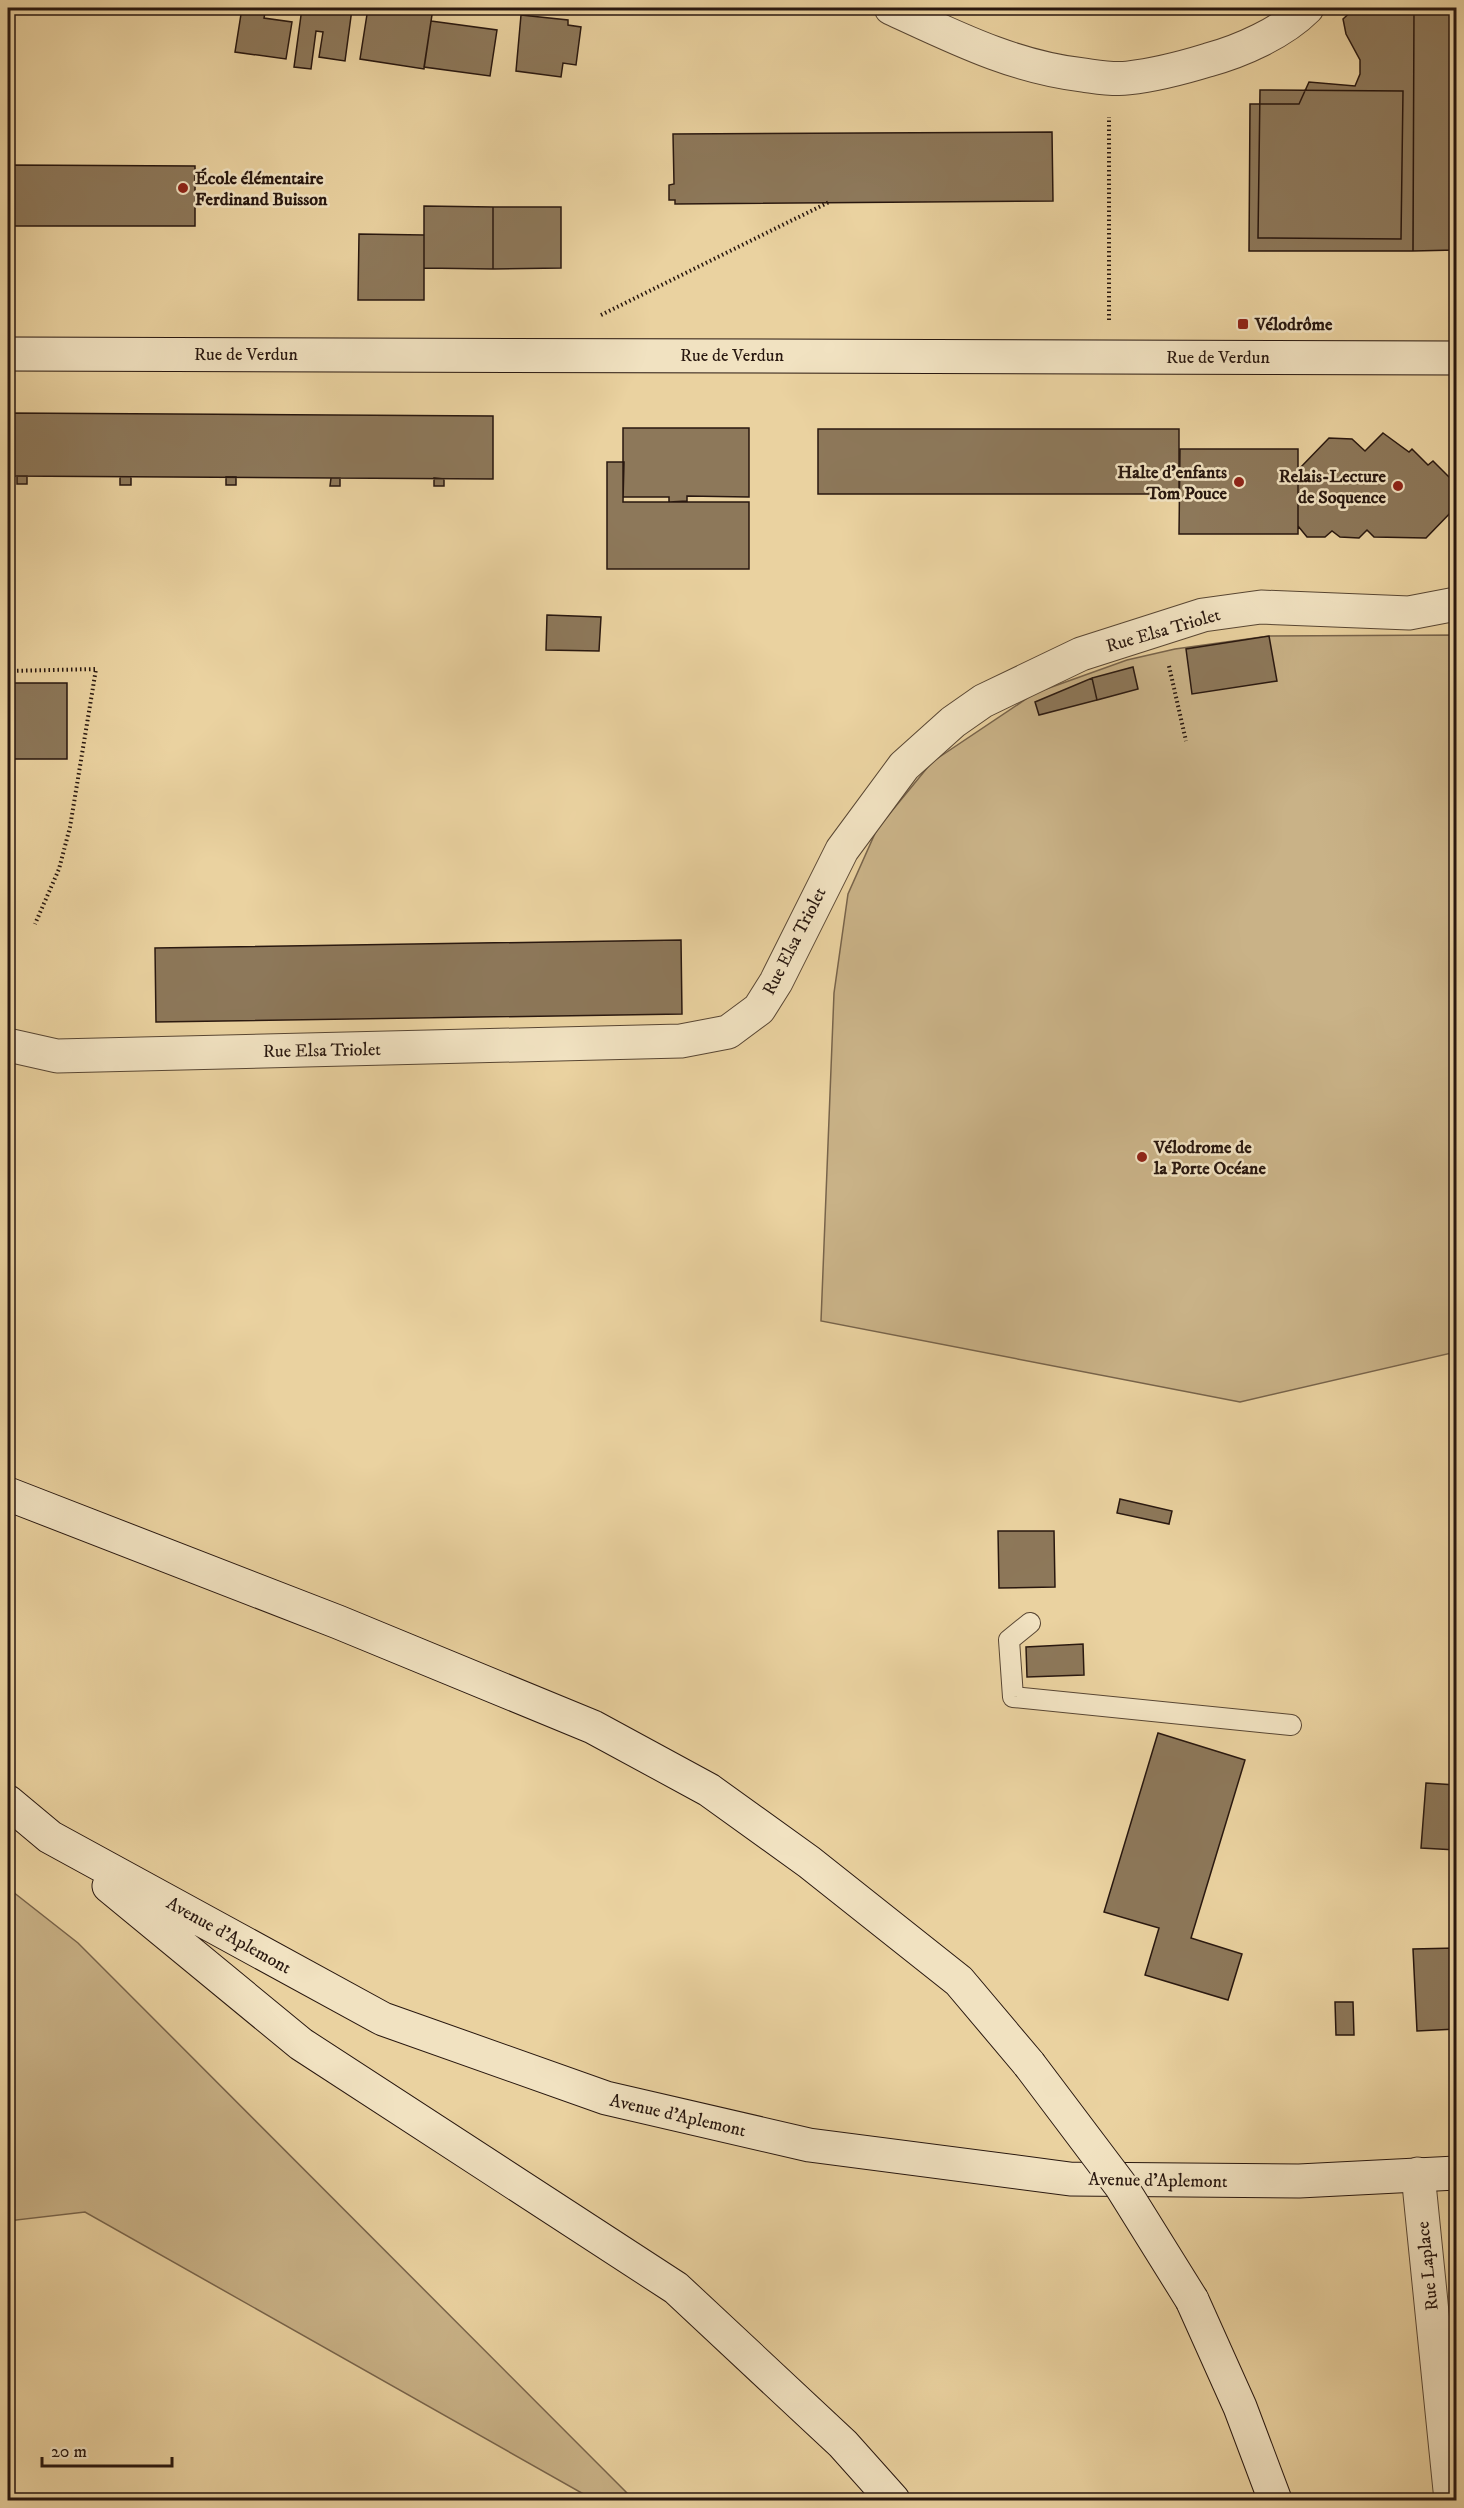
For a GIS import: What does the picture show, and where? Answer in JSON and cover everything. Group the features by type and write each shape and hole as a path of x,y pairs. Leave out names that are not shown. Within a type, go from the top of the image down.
{"street":[{"path":"891,8 987,52 1048,71 1110,79 1179,69 1235,52 1298,16 1307,8"},
{"name":"Rue de Verdun","path":"8,354 1456,358"},
{"name":"Rue Elsa Triolet","path":"8,1045 57,1056 681,1041 728,1032 759,1009 776,981 842,850 904,766 953,722 983,701 1081,654 1203,615 1261,607 1409,613 1456,604"},
{"path":"8,1494 338,1622 593,1727 709,1790 809,1862 959,1981 1029,2064 1121,2186 1192,2300 1240,2407 1275,2500"},
{"name":"Avenue d'Aplemont","path":"8,1802 50,1837 383,2019 606,2098 809,2145 1070,2179 1299,2181 1456,2173"},
{"path":"50,1837 302,2044 676,2288 843,2444 893,2500"},
{"name":"Rue Laplace","path":"1418,2174 1451,2500"}],"lane":[{"path":"1030,1623 1009,1640 1013,1697 1291,1725"}],"path":[{"path":"1109,356 1110,79"},
{"path":"596,318 829,202"},
{"path":"1160,627 1186,741"},
{"path":"8,671 96,669 70,827 59,869 35,924"}],"shaded area":[{"name":"Vélodrome de la Porte Océane","path":"1456,635 1456,1352 1240,1402 821,1321 834,993 848,894 877,829 932,762 1035,693 1127,660 1175,649 1269,636"},
{"path":"8,1888 78,1943 634,2500 594,2500 85,2212 8,2221"}],"building":[{"path":"242,8 266,8 264,18 292,22 286,59 235,52"},
{"path":"302,8 352,9 345,61 319,57 323,32 316,31 311,69 294,67"},
{"path":"368,8 433,8 424,69 360,59"},
{"path":"1355,8 1414,8 1413,251 1249,251 1250,104 1299,104 1309,82 1355,86 1360,74 1360,60 1346,34 1343,19"},
{"path":"1414,8 1456,8 1456,250 1413,251"},
{"path":"521,15 568,20 568,25 581,27 576,65 563,63 561,77 516,71"},
{"path":"431,21 497,30 490,76 424,67"},
{"path":"1260,90 1403,91 1401,239 1258,238"},
{"path":"1052,132 1053,201 675,204 675,200 669,200 669,185 674,184 673,134"},
{"path":"8,165 195,166 195,226 8,226"},
{"path":"424,206 493,207 493,269 424,268"},
{"path":"493,207 561,207 561,268 493,269"},
{"path":"359,234 424,235 424,300 358,300"},
{"path":"8,413 493,416 493,479 8,476"},
{"path":"623,428 749,428 749,497 687,496 687,501 669,502 669,497 623,497"},
{"path":"818,429 1179,429 1179,494 818,494"},
{"path":"1383,433 1409,452 1412,449 1428,465 1433,461 1450,478 1454,474 1456,477 1456,507 1426,538 1374,537 1367,530 1359,538 1340,537 1332,531 1325,537 1307,537 1298,526 1298,470 1329,438 1352,439 1365,451"},
{"name":"Halte d'enfants Tom Pouce","path":"1180,449 1298,449 1298,534 1179,534"},
{"path":"607,462 624,462 623,502 749,502 749,569 607,569"},
{"path":"17,476 27,476 27,484 17,484"},
{"path":"120,477 131,477 131,485 120,485"},
{"path":"226,477 236,477 236,485 226,485"},
{"path":"331,478 340,478 340,486 330,486"},
{"path":"434,478 444,479 444,486 434,486"},
{"path":"547,615 601,617 599,651 546,650"},
{"path":"1269,636 1277,681 1192,694 1186,649"},
{"path":"1133,667 1138,689 1097,700 1092,678"},
{"path":"1092,678 1097,700 1039,715 1035,702"},
{"path":"8,683 67,683 67,759 8,759"},
{"path":"681,940 682,1014 156,1022 155,948"},
{"path":"1120,1499 1172,1511 1169,1524 1117,1513"},
{"path":"998,1531 1054,1531 1055,1587 999,1588"},
{"path":"1083,1644 1084,1675 1027,1677 1026,1647"},
{"path":"1158,1733 1245,1760 1191,1938 1242,1954 1228,2000 1145,1975 1159,1928 1104,1912"},
{"path":"1426,1783 1456,1785 1456,1850 1421,1848"},
{"path":"1456,1948 1456,2029 1417,2031 1413,1949"},
{"path":"1335,2002 1353,2002 1354,2035 1336,2035"}],"place":[{"name":"École élémentaire Ferdinand Buisson","path":"183,188"},
{"name":"Vélodrôme","path":"1243,324"},
{"name":"Halte d'enfants Tom Pouce","path":"1239,482"},
{"name":"Relais-Lecture de Soquence","path":"1398,486"},
{"name":"Vélodrome de la Porte Océane","path":"1142,1157"}]}
